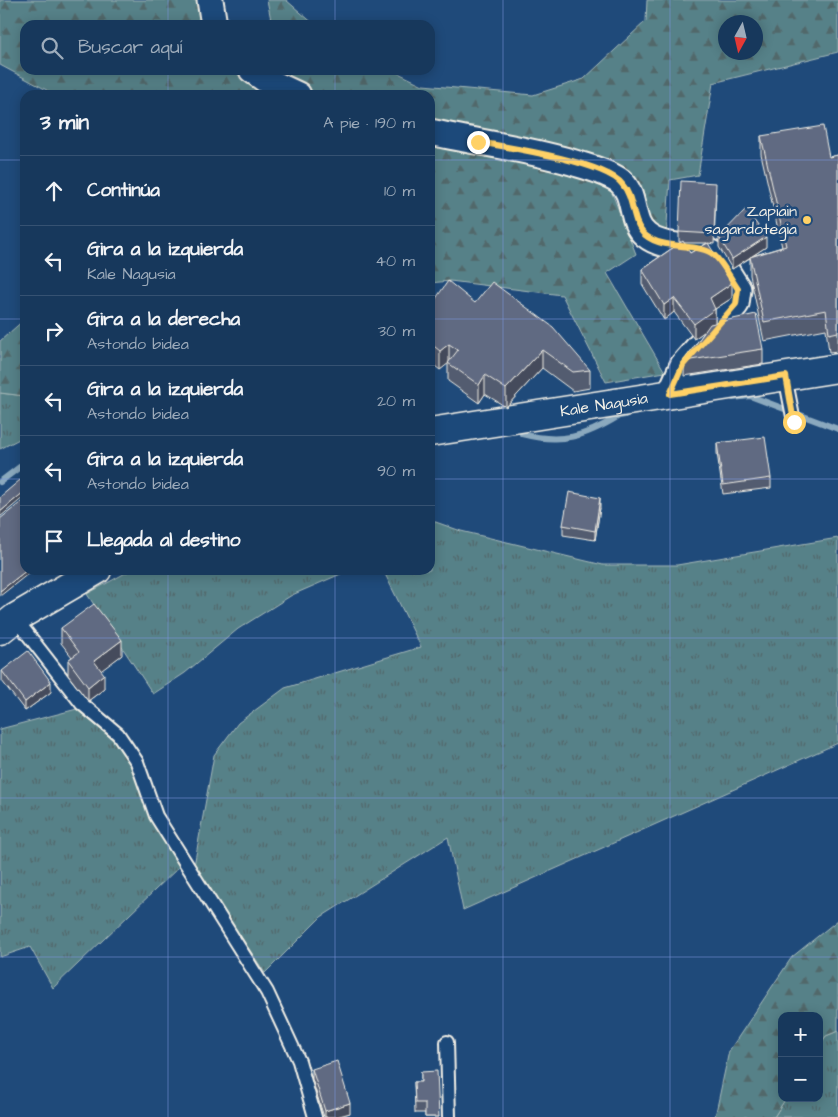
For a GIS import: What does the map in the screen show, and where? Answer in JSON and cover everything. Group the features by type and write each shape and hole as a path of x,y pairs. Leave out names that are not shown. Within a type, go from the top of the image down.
{"street":[{"path":"210,0 213,20"},
{"path":"261,75 289,90"},
{"path":"435,133 543,153 592,168 621,181 630,194 638,225 645,235 660,243 706,251 714,255 738,289 736,304 683,365 670,394"},
{"name":"Kale Nagusia","path":"435,431 670,394 787,385 838,368"},
{"path":"7,624 89,575"}],"lane":[{"path":"787,385 794,422"},
{"path":"7,624 82,704 118,734 137,762 156,816 267,992 299,1061 315,1117"},
{"path":"447,1042 449,1117"}],"green space":[{"path":"0,0 200,0 202,20 20,20 20,75 248,75 278,90 47,90 0,65"},
{"path":"267,0 286,0 309,20 271,20"},
{"path":"647,0 838,0 838,52 713,83 698,175 670,180 666,238 649,234 627,184 435,128 435,90 307,90 282,80 281,75 402,75 423,85 533,95 584,79 646,21"},
{"path":"435,140 542,161 610,188 636,254 607,273 665,372 606,382 562,295 450,281 435,282"},
{"path":"20,323 20,395 0,393 0,341"},
{"path":"0,393 20,395 20,439 0,449"},
{"path":"435,522 461,531 603,565 677,565 838,538 838,743 463,910 448,837 321,917 265,973 194,866 214,755 238,723 285,688 421,647 385,575 435,575"},
{"path":"122,575 338,575 292,595 238,629 185,673 153,694 87,594"},
{"path":"77,709 114,741 129,761 152,822 180,866 53,988 30,947 0,957 0,729"},
{"path":"838,920 838,1031 826,1036 823,1040 823,1012 778,1012 778,1102 783,1102 774,1117 715,1117 729,1051 792,957"},
{"path":"838,1031 838,1117 774,1117 783,1102 823,1102 823,1040 826,1036"}],"building":[{"name":"Zapiain sagardotegia","path":"823,126 829,157 838,155 838,332 829,334 826,310 764,322 750,257 786,246 761,136"},
{"path":"681,181 716,183 714,234 679,232"},
{"path":"746,209 766,237 732,259 719,237"},
{"path":"683,241 690,253 708,243 732,283 710,298 715,309 694,324 674,298 664,305 642,269"},
{"path":"448,281 475,303 492,282 553,327 590,370 573,372 542,350 506,389 485,375 479,385 448,363 458,350 449,344 440,351 435,347 435,300"},
{"path":"756,314 763,349 684,361 710,324"},
{"path":"765,437 771,478 723,485 717,443"},
{"path":"20,480 20,495 0,512 0,497"},
{"path":"569,492 600,498 595,531 563,525"},
{"path":"20,503 21,575 0,591 0,519"},
{"path":"94,604 122,640 94,661 104,674 88,687 68,660 79,652 61,628"},
{"path":"28,651 51,682 25,702 2,671"},
{"path":"337,1061 350,1103 325,1111 312,1069"},
{"path":"437,1071 439,1117 425,1117 425,1103 415,1103 414,1082 421,1082 421,1072"}],"waterway":[{"path":"733,398 750,396 838,429"},
{"path":"522,434 549,438 572,437 584,434 619,416 625,415"},
{"path":"0,482 20,467"}],"place":[{"name":"Zapiain sagardotegia","path":"807,220"}],"route":[{"path":"478,142 543,153 592,168 621,181 630,194 638,225 645,235 660,243 706,251 714,255 738,289 736,304 683,365 670,394 786,376 794,422"}]}
